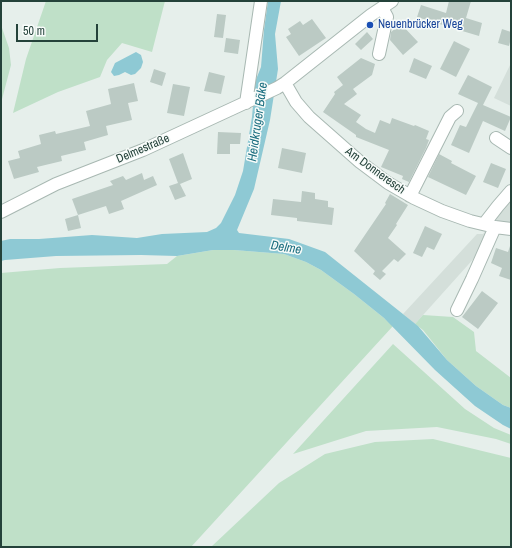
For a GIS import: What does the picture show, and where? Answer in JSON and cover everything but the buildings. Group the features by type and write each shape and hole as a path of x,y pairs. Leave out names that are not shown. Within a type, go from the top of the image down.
{"street":[{"path":"246,103 261,1"},
{"name":"Delmestraße","path":"1,212 56,184 144,150 281,86 365,20 392,1"},
{"path":"379,54 387,17 382,8"},
{"name":"Am Donneresch","path":"281,86 309,117 360,162 388,183 410,196 442,211 489,226 511,229"},
{"path":"410,196 450,117 457,112"},
{"path":"496,138 511,148"},
{"path":"457,310 472,279 489,226 498,206 511,191"}],"shaded area":[{"path":"511,63 511,106 494,98"},
{"path":"511,199 511,222 507,222 415,324 403,314 477,234 483,234 497,218 498,213"}],"green space":[{"path":"46,1 165,1 152,52 122,43 107,60 100,77 58,92 13,113 26,59"},
{"path":"1,25 9,48 11,65 1,103"},
{"path":"213,250 284,254 306,262 321,270 354,294 393,326 191,547 1,547 1,273 60,268 167,264 177,256"},
{"path":"423,315 453,317 474,332 476,351 511,378 511,408 503,405 476,386 447,360 423,330 415,324"},
{"path":"393,344 465,409 494,428 511,435 511,444 496,439 437,427 366,431 293,454"},
{"path":"433,439 511,458 511,547 211,547 279,483 325,454 375,442"}],"water":[{"path":"268,1 281,1 275,34 278,69 270,120 254,189 237,230 239,233 289,239 325,252 418,326 447,360 476,386 503,405 511,408 511,429 475,406 435,370 384,318 354,294 321,270 306,262 284,254 213,250 177,256 56,256 1,261 1,241 10,239 39,239 92,235 137,238 162,234 207,232 216,228 221,223 235,195 243,171 252,117 255,82 261,67"},
{"path":"136,52 141,55 143,62 141,68 135,74 131,75 125,72 114,76 111,72 115,63"}],"place":[{"name":"Neuenbrücker Weg","path":"370,25"}],"water label":[{"name":"Heidkruger Bäke","path":"258,122"},
{"name":"Delme","path":"286,248"}]}
